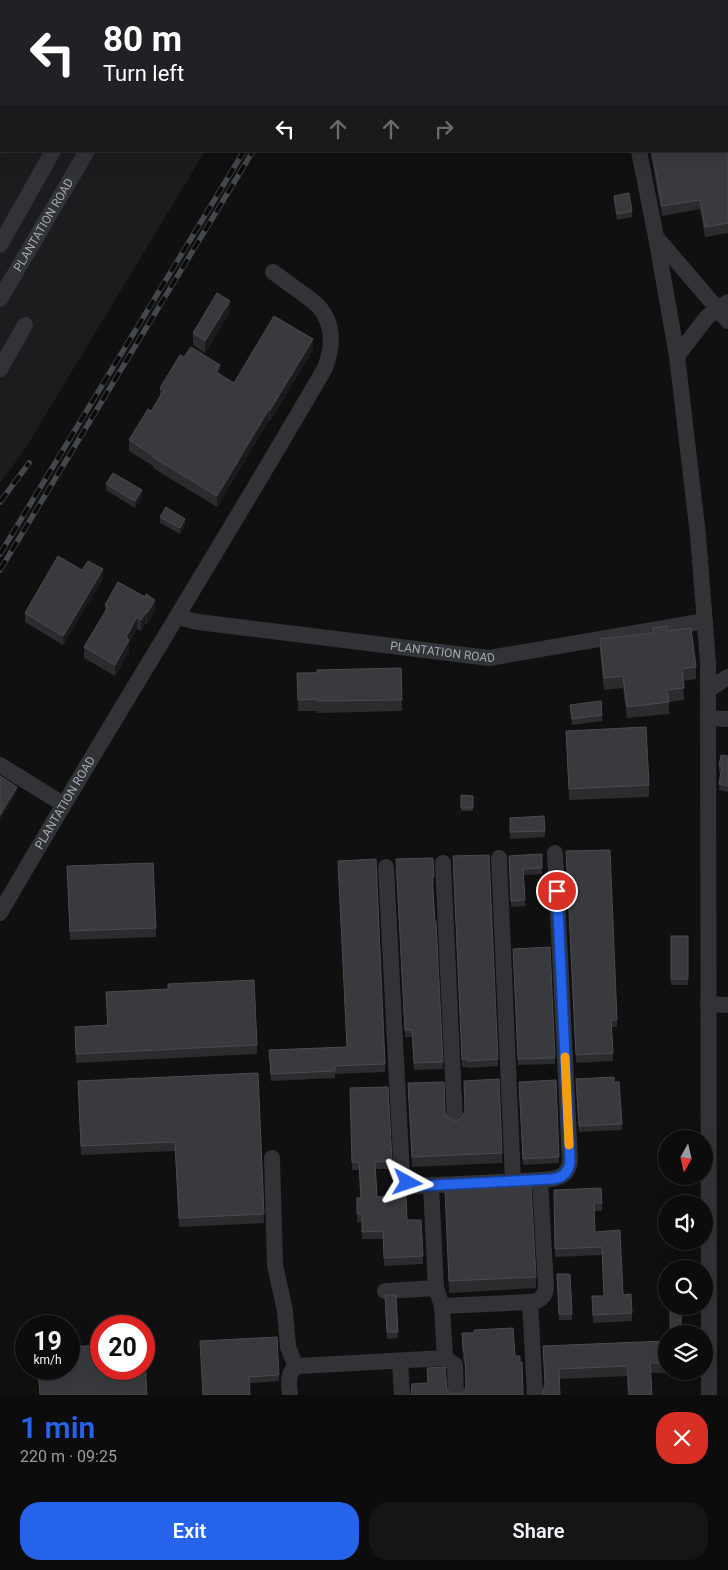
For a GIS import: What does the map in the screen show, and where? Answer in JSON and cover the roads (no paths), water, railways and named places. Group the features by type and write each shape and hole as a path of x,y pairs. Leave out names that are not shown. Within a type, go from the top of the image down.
{"street":[{"path":"0,245 53,152"},
{"name":"PLANTATION ROAD","path":"0,299 86,152"},
{"path":"639,152 677,356 698,535 708,663 709,1395"},
{"path":"656,237 725,311 707,317 677,356"},
{"name":"PLANTATION ROAD","path":"0,913 328,360 331,333 323,312 314,302 273,272"},
{"path":"0,369 26,324"},
{"name":"PLANTATION ROAD","path":"177,617 198,622 489,658 705,621"},
{"path":"708,690 728,677"},
{"path":"708,718 728,719"},
{"path":"0,765 63,804"},
{"path":"386,867 401,1171 405,1181 417,1186 540,1180 560,1177 568,1170 570,1161 555,853"},
{"path":"499,858 513,1181"},
{"path":"442,863 455,1121"},
{"path":"708,1004 728,1005"},
{"path":"272,1158 275,1265 285,1311 288,1347 296,1367"},
{"path":"442,1306 534,1302 542,1298 546,1288 540,1180"},
{"path":"430,1185 436,1288 442,1306 444,1358"},
{"path":"385,1291 436,1288"},
{"path":"530,1302 534,1395"},
{"path":"290,1395 290,1373 296,1367 444,1358 455,1365 456,1395"},
{"path":"400,1361 402,1395"}],"railway":[{"path":"0,554 243,152"},
{"path":"0,570 252,152"},
{"path":"0,502 29,463"}]}
